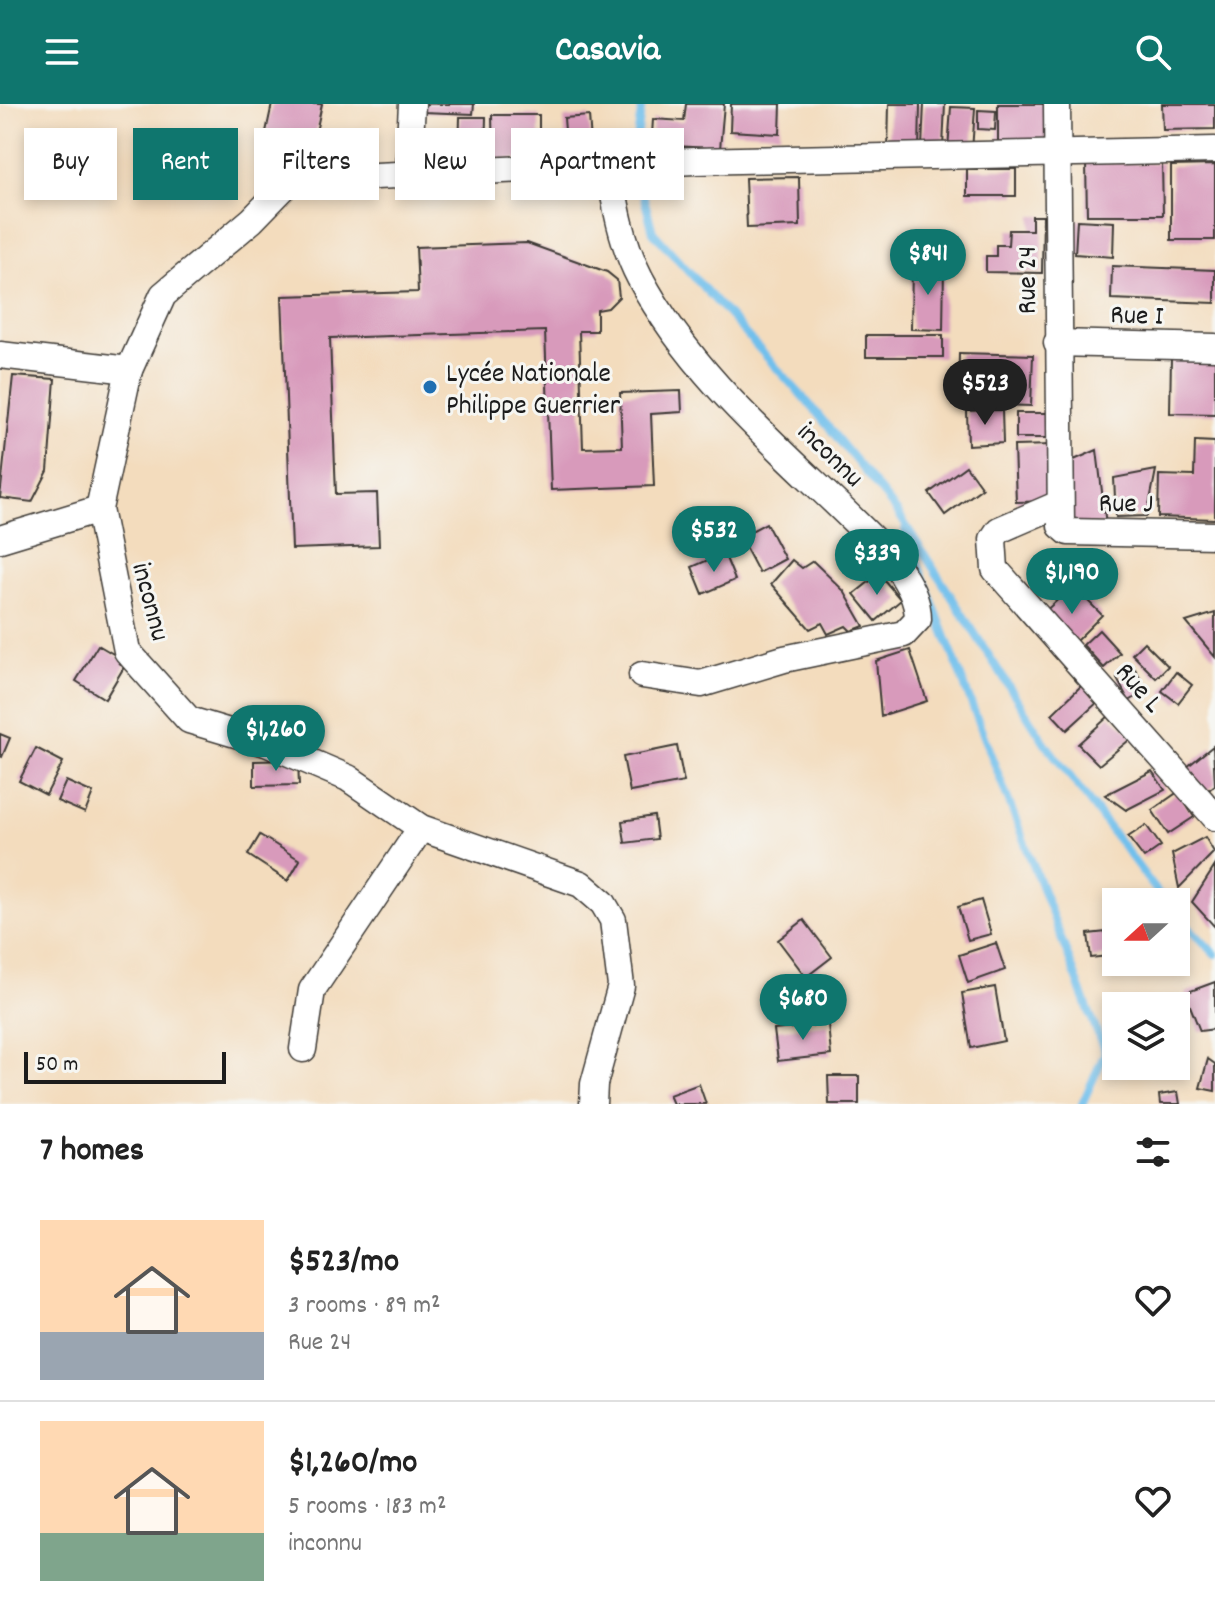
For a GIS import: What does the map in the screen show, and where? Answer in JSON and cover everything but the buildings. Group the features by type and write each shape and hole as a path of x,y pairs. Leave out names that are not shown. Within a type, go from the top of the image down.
{"street":[{"path":"411,128 412,104"},
{"name":"Rue 24","path":"1057,104 1059,504"},
{"path":"684,162 1215,150"},
{"name":"inconnu","path":"395,176 291,180 252,220 163,295 129,370 99,509 127,651 189,720 266,743 348,778 421,828 581,884 603,903 613,920 621,986 594,1084 593,1104"},
{"name":"inconnu","path":"614,200 617,216 639,276 696,363 893,560 912,591 918,608 918,619 904,634 784,659 701,684 642,675"},
{"name":"Rue I","path":"1057,343 1215,347"},
{"path":"0,355 129,370"},
{"name":"Rue J","path":"1059,504 1061,526 1068,532 1215,535"},
{"name":"Rue L","path":"1059,504 999,530 993,539 995,569 1215,817"},
{"path":"0,539 99,509"},
{"path":"303,1049 312,990 421,828"}],"waterway":[{"path":"642,104 634,160 653,232 812,407 898,513 1045,743 1154,888"},
{"path":"905,530 1105,1053 1082,1104"},
{"path":"1190,928 1215,954"}],"place":[{"name":"Lycée Nationale Philippe Guerrier","path":"430,387"}]}
